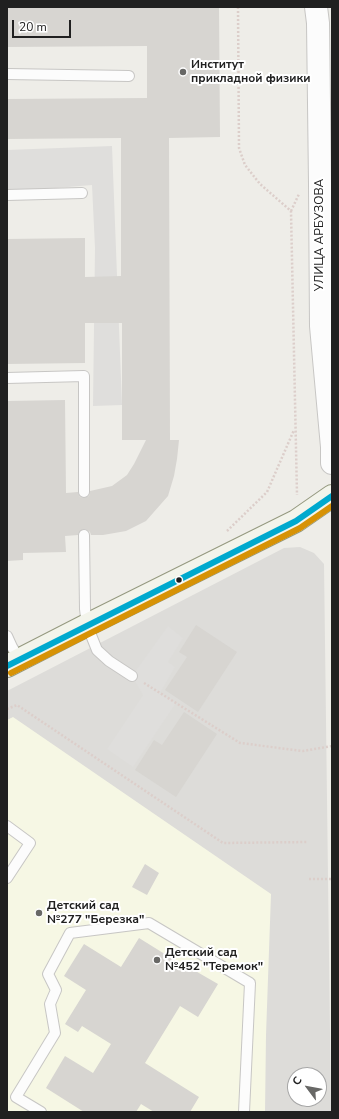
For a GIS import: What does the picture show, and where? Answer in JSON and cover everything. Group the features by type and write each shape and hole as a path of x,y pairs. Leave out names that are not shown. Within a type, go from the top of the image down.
{"main road":[{"path":"13,663 296,521 332,496"}],"street":[{"name":"УЛИЦА АРБУЗОВА","path":"320,17 326,168 321,326 332,447 332,463"}],"lane":[{"path":"7,74 129,76"},
{"path":"7,195 82,193"},
{"path":"7,378 84,376 84,492"},
{"path":"84,535 85,609 87,625 98,650 109,661 132,676"},
{"path":"7,636 12,647 13,663"},
{"path":"7,826 30,843 7,878"},
{"path":"41,1112 16,1097 55,1033 50,1004 56,990 48,974 70,933 149,923 250,983 244,1112"}],"path":[{"path":"238,7 239,148 246,165 260,184 291,211 296,496"},
{"path":"222,535 267,492 296,428"},
{"path":"132,676 240,742 303,751 332,746"},
{"path":"7,709 17,705 223,843 307,842"},
{"path":"309,879 332,879"}],"shaded area":[{"path":"112,146 122,405 93,406 95,248 92,185 7,192 7,150"},
{"path":"300,547 314,553 324,564 331,1112 7,1112 7,691 284,548"},
{"path":"168,626 183,638 168,662 175,667 160,693 176,703 133,767 107,749 143,695 132,676"},
{"name":"Детский сад №452 \"Теремок\"","path":"13,717 271,894 265,1112 7,1112 7,720"}],"building":[{"path":"7,7 219,7 220,137 169,138 170,440 179,440 174,476 168,496 146,521 126,531 103,535 91,535 90,532 84,529 79,532 78,535 65,536 66,552 23,553 23,560 7,561 7,401 65,400 66,493 78,492 80,497 84,498 89,496 90,491 112,486 127,475 146,440 122,440 122,323 85,323 85,363 7,364 7,239 85,238 85,277 121,276 121,138 7,139 7,99 147,98 147,46 7,47"},
{"path":"196,625 237,652 198,712 165,690 187,657 179,652"},
{"path":"184,712 217,734 176,797 135,770 154,740 162,745"},
{"path":"145,864 159,873 147,895 132,887"},
{"path":"139,938 184,966 185,965 218,984 198,1017 180,1006 145,1063 199,1097 190,1112 154,1112 141,1104 136,1112 84,1112 46,1088 65,1056 93,1073 111,1044 82,1026 78,1032 65,1024 86,990 64,976 84,944 121,967"}],"transit line":[{"path":"7,666 296,521 332,496"},
{"path":"11,673 300,528 332,506"}],"place":[{"name":"Институт прикладной физики","path":"183,72"},
{"name":"Детский сад №277 \"Березка\"","path":"39,913"},
{"name":"Детский сад №452 \"Теремок\"","path":"157,960"}]}
